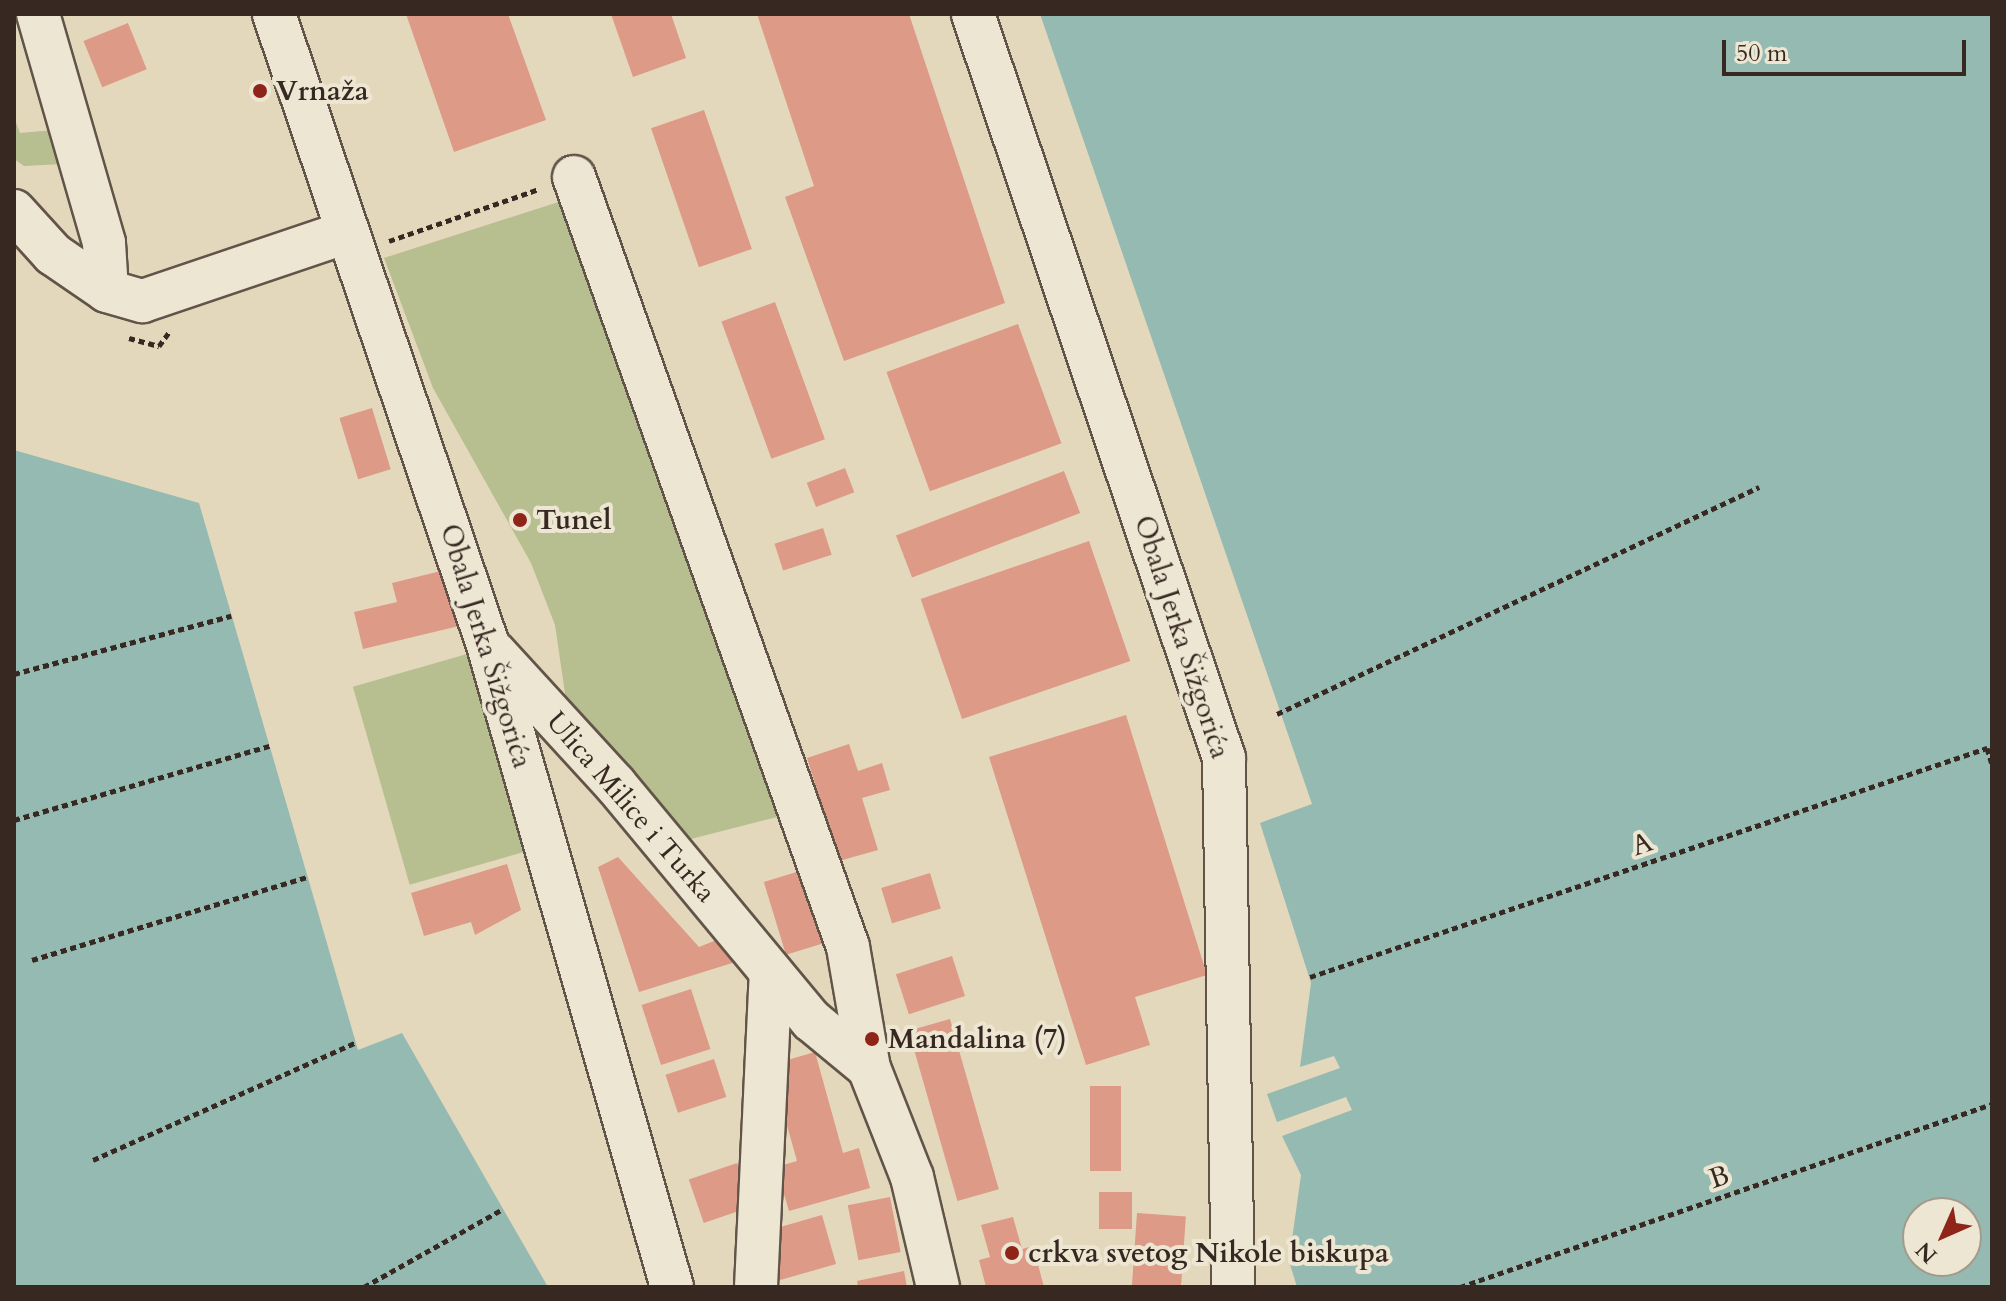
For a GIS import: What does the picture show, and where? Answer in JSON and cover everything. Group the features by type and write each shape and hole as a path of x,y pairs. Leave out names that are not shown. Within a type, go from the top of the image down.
{"street":[{"path":"38,14 104,243 107,291"},
{"name":"Obala Jerka Šižgorića","path":"274,14 488,645 672,1287"},
{"name":"Obala Jerka Šižgorića","path":"973,14 1224,758 1233,1287"},
{"path":"574,177 848,947 869,1068"},
{"path":"14,211 53,254 107,291 143,301 351,243"},
{"name":"Ulica Milice i Turka","path":"488,645 811,1020 869,1068 912,1177 938,1287"},
{"path":"756,1287 771,972"}],"path":[{"path":"351,243 574,177"},
{"path":"123,335 159,346 174,325"},
{"path":"1277,714 1759,487"},
{"path":"14,674 231,616"},
{"path":"14,820 269,746"},
{"name":"A","path":"1310,977 1987,748 1992,764"},
{"path":"32,960 307,877"},
{"path":"93,1160 355,1043"},
{"name":"B","path":"1460,1287 1992,1104"},
{"path":"364,1287 503,1209"}],"green space":[{"path":"14,117 20,133 55,130 63,164 24,166 14,159"},
{"path":"574,197 785,815 687,840 567,707 555,625 531,563 433,388 384,258"},
{"path":"474,652 531,850 410,885 353,687"}],"water":[{"path":"1040,14 1992,14 1992,1287 1297,1287 1289,1261 1301,1175 1282,1136 1352,1110 1346,1097 1277,1122 1267,1094 1340,1068 1334,1056 1300,1067 1311,983 1260,823 1312,804"},
{"path":"14,450 199,503 358,1050 402,1033 548,1287 14,1287"}],"building":[{"path":"406,14 508,14 546,120 454,152"},
{"path":"611,14 671,14 686,58 633,77"},
{"path":"757,14 909,14 1005,303 844,361 785,197 814,186"},
{"path":"128,23 147,69 102,87 83,41"},
{"path":"704,110 752,249 699,267 651,128"},
{"path":"775,302 825,439 771,459 721,321"},
{"path":"1018,324 1061,443 930,491 886,372"},
{"path":"372,408 391,469 358,479 339,418"},
{"path":"845,468 854,492 816,507 807,483"},
{"path":"1064,471 1080,513 912,578 896,536"},
{"path":"823,528 832,555 783,570 774,544"},
{"path":"1089,541 1130,661 962,719 921,599"},
{"path":"445,570 459,626 363,649 354,612 397,602 392,583"},
{"path":"1126,715 1207,975 1135,997 1150,1045 1086,1065 989,757"},
{"path":"849,744 858,771 882,763 890,790 862,798 878,850 839,861 807,758"},
{"path":"618,857 699,947 724,937 742,960 639,992 598,867"},
{"path":"507,864 521,910 475,935 471,922 424,936 411,893"},
{"path":"803,870 825,943 786,955 764,882"},
{"path":"930,873 941,908 892,923 881,888"},
{"path":"952,956 965,996 909,1014 896,974"},
{"path":"691,989 710,1049 661,1065 642,1005"},
{"path":"950,1019 999,1189 957,1201 909,1031"},
{"path":"815,1052 843,1153 859,1148 870,1188 789,1211 776,1167 797,1161 770,1065"},
{"path":"714,1059 726,1097 678,1113 665,1075"},
{"path":"1090,1086 1121,1086 1121,1171 1090,1171"},
{"path":"737,1163 752,1206 704,1223 689,1180"},
{"path":"1099,1192 1132,1192 1132,1229 1099,1229"},
{"path":"890,1197 901,1252 858,1260 848,1205"},
{"path":"1137,1213 1186,1216 1181,1287 1132,1287"},
{"path":"822,1215 836,1264 780,1280 766,1231"},
{"name":"crkva svetog Nikole biskupa","path":"1013,1217 1022,1249 1033,1246 1044,1287 986,1287 979,1260 990,1257 981,1225"},
{"path":"904,1271 907,1287 858,1287 857,1281"}],"place":[{"name":"Vrnaža","path":"260,91"},
{"name":"Tunel","path":"520,520"},
{"name":"Mandalina (7)","path":"872,1039"},
{"name":"crkva svetog Nikole biskupa","path":"1012,1253"}]}
